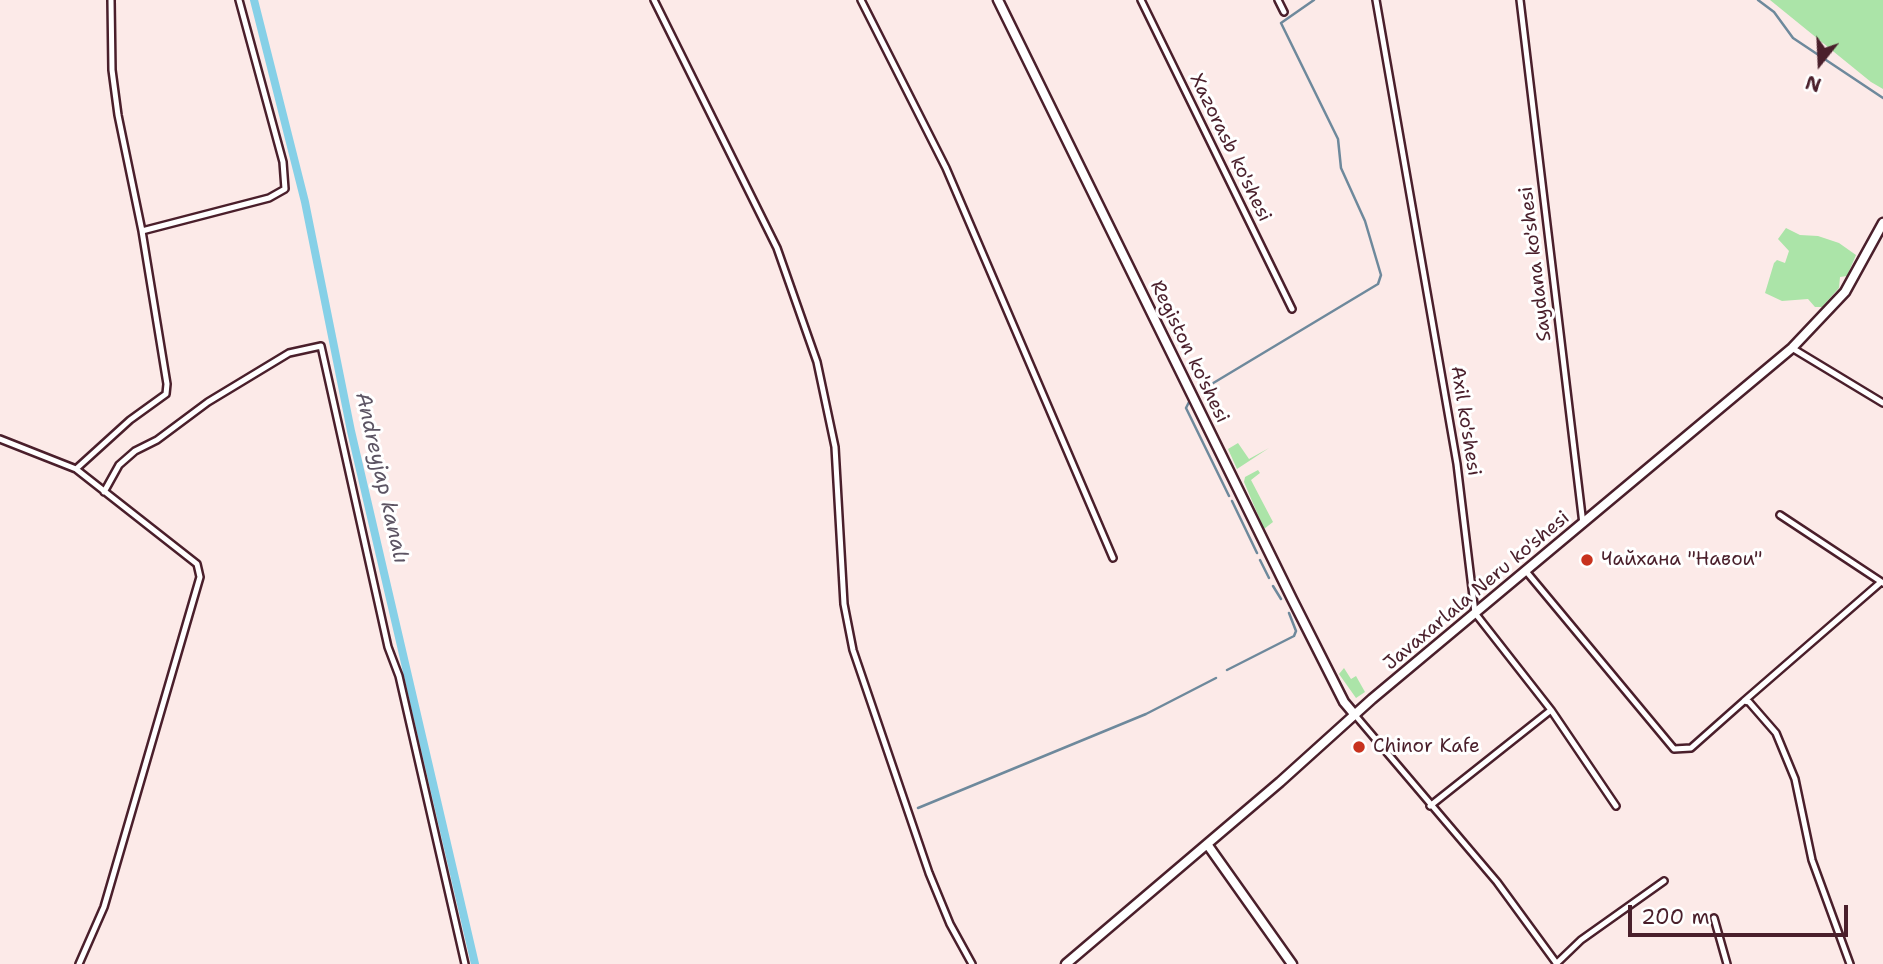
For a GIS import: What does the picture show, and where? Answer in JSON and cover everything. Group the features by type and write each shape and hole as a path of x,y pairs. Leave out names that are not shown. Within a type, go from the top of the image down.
{"street":[{"path":"76,469 130,420 166,394 167,384 112,70 111,0"},
{"path":"142,232 269,198 285,188 283,162 239,0"},
{"path":"654,0 777,248 817,362 835,447 844,604 853,650 929,873 950,924 972,964"},
{"path":"861,0 946,168 1113,558"},
{"name":"Registon ko'shesi","path":"998,0 1292,599 1344,702 1355,715"},
{"name":"Xazorasb ko'shesi","path":"1141,0 1292,309"},
{"path":"1278,0 1284,12"},
{"name":"Axil ko'shesi","path":"1376,0 1457,464 1475,613"},
{"name":"Saydana ko'shesi","path":"1520,0 1583,524"},
{"name":"Javaxarlala Neru ko'shesi","path":"1070,963 1525,570 1792,348 1845,292 1883,223"},
{"path":"104,492 120,465 135,451 157,440 208,402 289,353 321,346 388,647 399,676 465,964"},
{"path":"1792,348 1883,403"},
{"path":"0,439 76,469 197,564 200,577 104,907 79,964"},
{"path":"1525,570 1674,749 1691,748 1882,582 1780,515"},
{"path":"1475,613 1552,710 1616,806"},
{"path":"1744,701 1749,702 1776,733 1786,755 1795,779 1812,860 1850,964"},
{"path":"1430,806 1552,710"},
{"path":"1355,715 1497,882 1556,964 1581,940 1664,881"},
{"path":"1207,844 1292,964"},
{"path":"1714,918 1727,964"}],"green space":[{"path":"1770,0 1883,0 1883,89 1871,82"},
{"path":"1786,228 1800,235 1818,236 1839,243 1856,255 1847,276 1840,277 1839,288 1822,307 1815,307 1808,299 1782,301 1765,293 1774,263 1777,260 1785,263 1789,251 1778,239"},
{"path":"1238,443 1249,459 1269,448 1237,469 1228,449"},
{"path":"1258,470 1260,473 1251,480 1273,522 1264,529 1244,482 1245,477"},
{"path":"1344,668 1351,679 1356,676 1365,692 1356,698 1339,674"}],"waterway":[{"name":"Andreyjap kanalı","path":"254,0 305,202 351,431 475,964"},
{"path":"1205,388 1378,284 1381,275 1365,221 1341,168 1338,139 1281,23 1314,0"},
{"path":"1758,0 1774,12 1793,38 1883,98"},
{"path":"1189,402 1186,408 1229,496"},
{"path":"1232,501 1257,553"},
{"path":"1260,560 1269,578"},
{"path":"1273,586 1281,599"},
{"path":"1227,670 1294,636 1296,631 1289,613"},
{"path":"918,808 1146,714 1216,678"}],"place":[{"name":"Чайхана \"Навои\"","path":"1587,560"},
{"name":"Chinor Kafe","path":"1359,747"}]}
